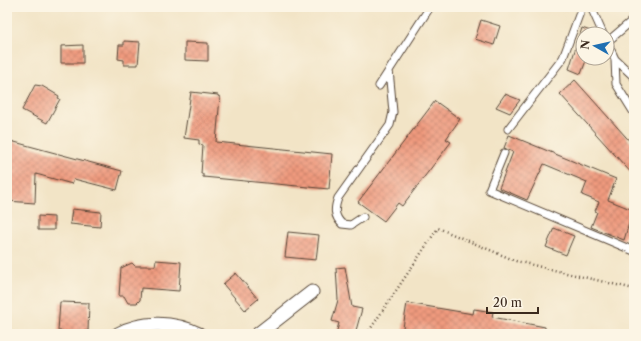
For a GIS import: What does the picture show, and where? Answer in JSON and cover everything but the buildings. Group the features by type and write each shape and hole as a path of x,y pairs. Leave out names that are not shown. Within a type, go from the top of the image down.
{"street":[{"path":"258,334 312,292"},
{"path":"118,334 140,326 154,324 173,325 199,334"}],"lane":[{"path":"379,86 430,7"},
{"path":"508,129 563,58 582,7"},
{"path":"591,7 599,26"},
{"path":"615,35 634,19"},
{"path":"615,59 634,77"},
{"path":"615,59 616,84 634,113"},
{"path":"363,217 351,225 342,224 335,214 336,204 338,198 390,125 393,112 389,70"},
{"path":"504,153 489,190 634,251"}],"path":[{"path":"367,334 438,228 516,261 634,289"}]}
